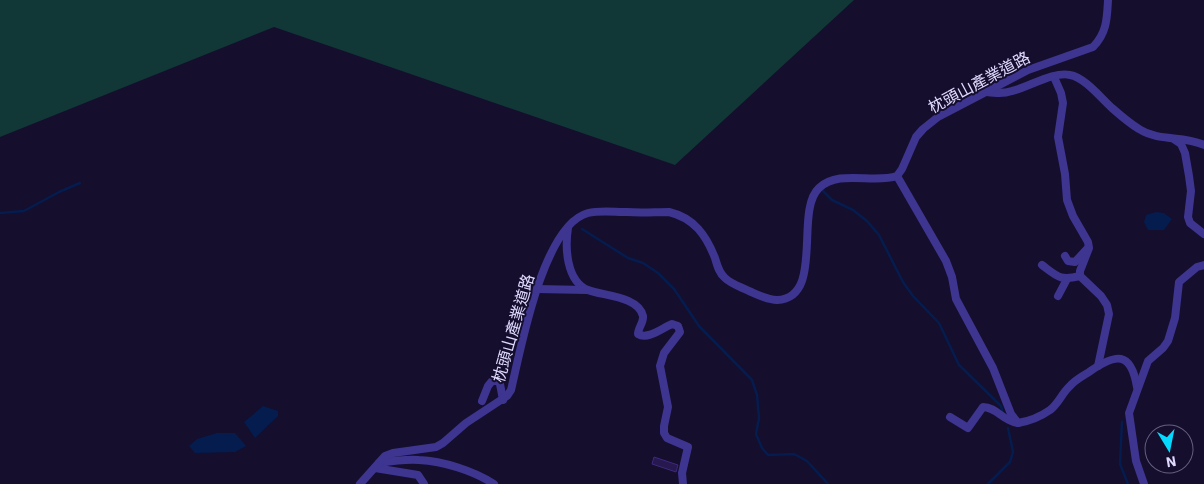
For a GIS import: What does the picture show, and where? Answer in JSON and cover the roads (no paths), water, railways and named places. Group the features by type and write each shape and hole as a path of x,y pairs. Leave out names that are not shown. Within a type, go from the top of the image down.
{"street":[{"name":"枕頭山產業道路","path":"360,484 386,456 393,453 436,447 466,423 503,400 511,390 537,289 555,245 575,218 589,213 669,212 678,214 690,220 708,241 720,273 725,279 763,298 779,300 787,298 793,294 804,276 808,210 818,188 828,181 853,178 883,179 897,176 916,137 922,129 938,117 1028,70 1093,46 1100,40 1104,32 1108,0"},
{"path":"986,92 1000,94 1014,91 1054,77 1069,74 1077,77 1140,130 1155,136 1175,140 1188,139 1204,145"},
{"path":"1054,77 1063,103 1058,137 1065,174 1067,200 1073,216 1088,242 1089,248 1080,271 1080,276 1101,296 1107,305 1109,314 1098,366"},
{"path":"1175,140 1181,144 1185,153 1189,176 1191,191 1188,217 1190,223 1204,234"},
{"path":"897,176 946,261 952,277 956,299 993,368 1011,414 1018,423"},
{"path":"568,226 566,244 568,264 578,282 586,290"},
{"path":"1065,256 1068,261 1075,262 1089,248"},
{"path":"1042,265 1058,277 1067,279 1080,276"},
{"path":"1144,484 1136,461 1129,413 1148,361 1168,341 1175,318 1179,282 1197,267 1204,265"},
{"path":"1058,296 1067,279"},
{"path":"537,289 586,290 629,301 639,308 643,315 643,320 638,329 638,334 642,336 647,336 672,324 678,326 680,332 664,354 660,366 668,406 665,416 664,433 667,438 688,447 682,473 683,484"},
{"path":"950,417 968,428 982,408 990,407 1009,422 1028,421 1051,409 1059,402 1070,386 1098,366 1106,361 1115,359 1126,360 1132,366 1138,387"},
{"path":"482,401 492,381 498,381 500,384 503,400"},
{"path":"377,465 419,460 438,463 464,470 494,484"},
{"path":"377,465 418,475 424,484"}],"water":[{"path":"1156,212 1164,213 1172,219 1164,230 1148,230 1144,222 1146,215"},
{"path":"263,406 278,411 278,416 255,438 244,422"},
{"path":"217,433 235,433 246,446 235,452 195,453 189,446 197,439"}],"waterway":[{"path":"0,213 24,211 80,183"},
{"path":"823,191 832,200 853,210 867,221 879,235 903,282 913,296 939,323 959,365 1001,406 1003,414"},
{"path":"582,229 628,258 643,263 658,273 674,289 699,326 752,380 757,395 759,418 756,434 762,448 768,455 794,454 807,461 828,484"},
{"path":"1122,422 1120,464 1128,484"},
{"path":"988,484 1010,462 1013,452 1008,428"}]}
